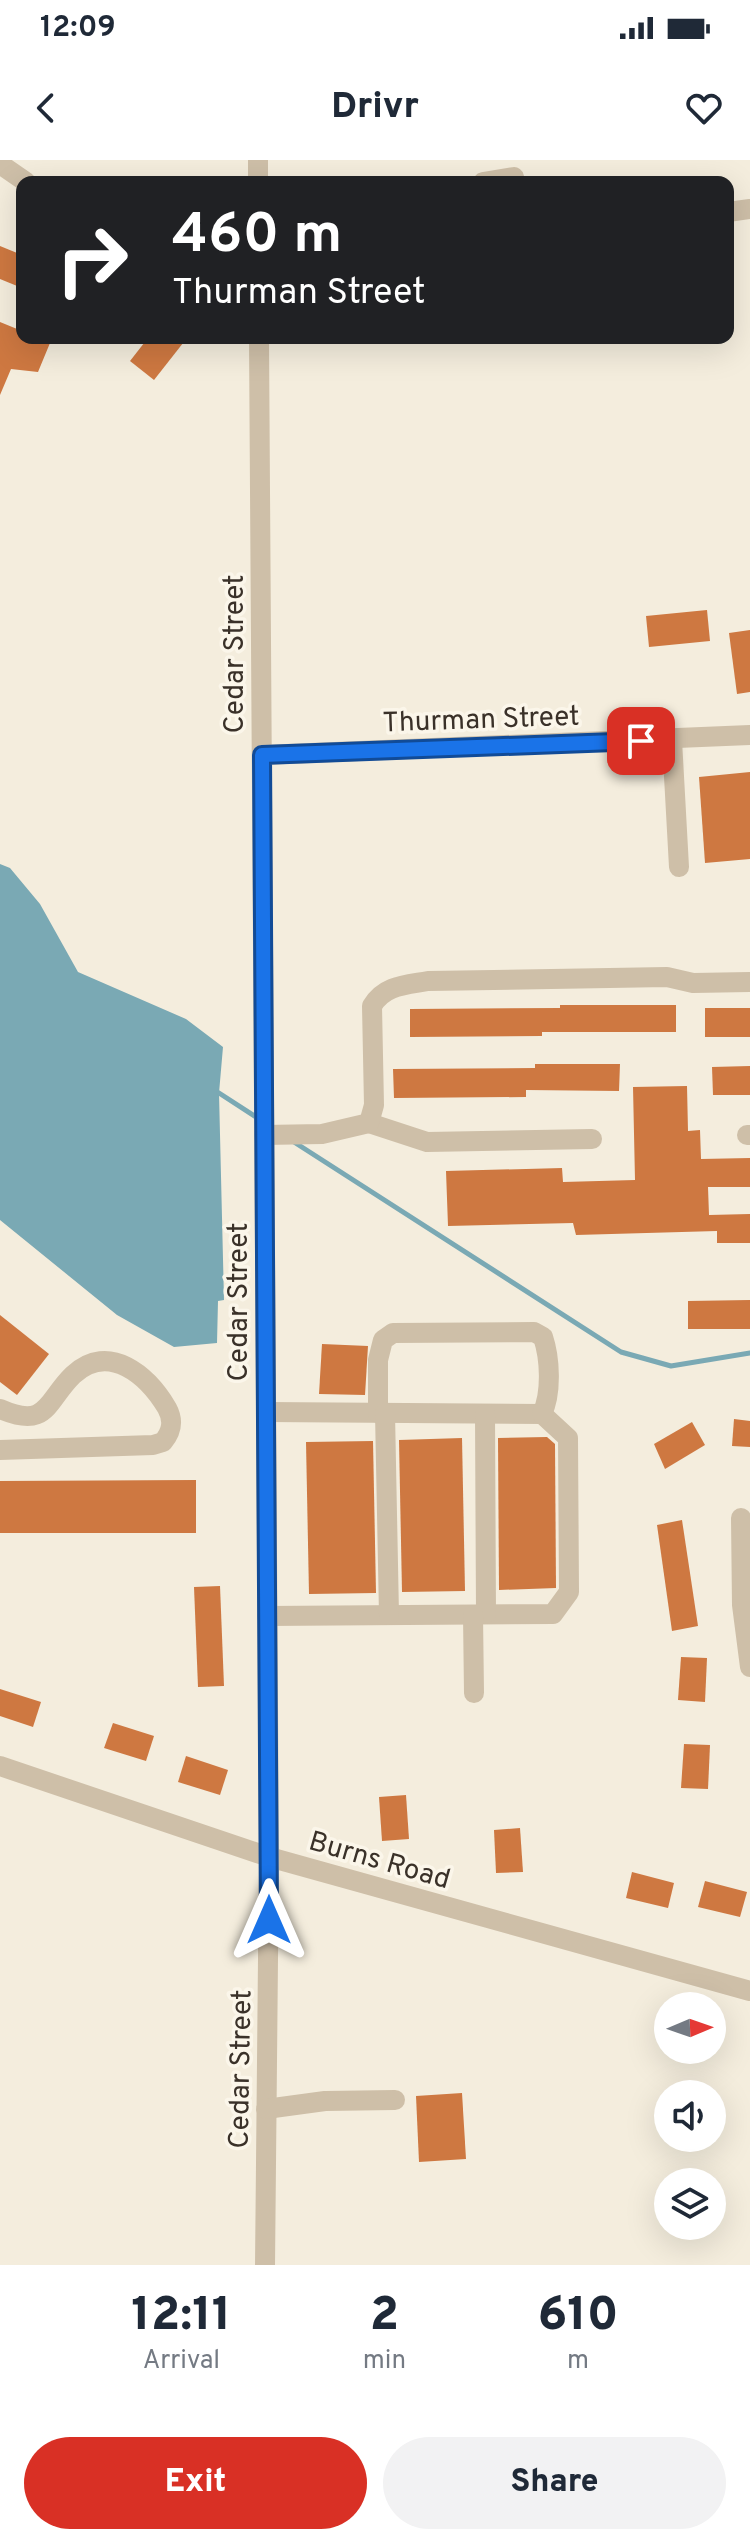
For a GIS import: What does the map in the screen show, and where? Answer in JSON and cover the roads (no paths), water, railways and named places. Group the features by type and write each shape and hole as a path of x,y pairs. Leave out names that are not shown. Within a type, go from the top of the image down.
{"street":[{"path":"0,164 17,176"},
{"name":"Cedar Street","path":"259,344 269,1857 265,2265"},
{"name":"Thurman Street","path":"262,755 750,735"},
{"path":"672,740 679,867"},
{"path":"369,1123 374,1105 372,1006 379,994 396,986 428,981 667,977 693,983 750,982"},
{"path":"264,1135 322,1134 369,1123 427,1142 592,1139"},
{"path":"389,1615 378,1360 383,1340 393,1333 534,1332 543,1337 547,1349 547,1404 542,1414"},
{"path":"0,1409 21,1416 38,1414 51,1407 74,1375 86,1367 103,1362 120,1363 139,1372 156,1389 170,1413 172,1426 163,1442 153,1445 0,1450"},
{"path":"266,1412 542,1414 568,1438 569,1592 553,1614 267,1616"},
{"path":"474,1693 480,1614 485,1414"},
{"path":"741,1518 742,1605 750,1667"},
{"name":"Burns Road","path":"0,1766 269,1857 750,1991"},
{"path":"266,2109 325,2101 395,2100"}],"water":[{"path":"0,864 10,868 40,904 78,972 186,1019 223,1047 219,1093 224,1300 218,1301 217,1343 174,1347 117,1315 0,1220"}],"waterway":[{"path":"219,1093 259,1119"},
{"path":"294,1142 621,1352 671,1366 750,1353"}]}
